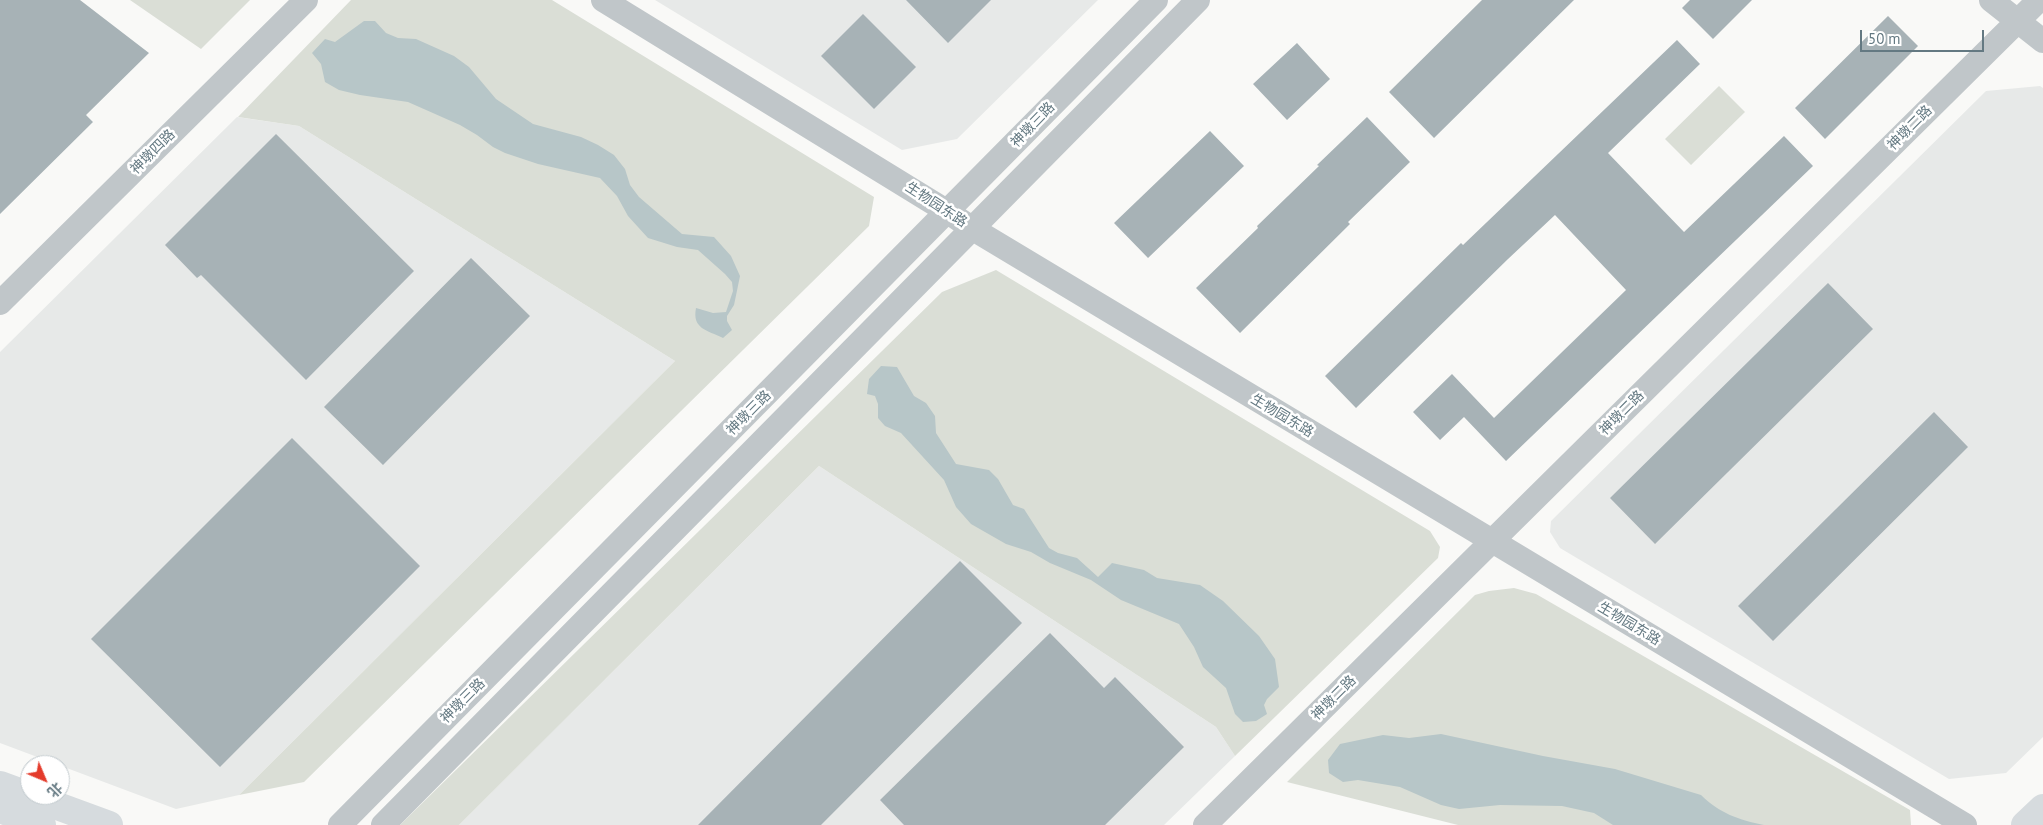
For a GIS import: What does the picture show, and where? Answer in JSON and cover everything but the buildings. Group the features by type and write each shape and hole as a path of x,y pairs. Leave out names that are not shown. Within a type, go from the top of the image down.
{"main road":[{"path":"0,785 109,825"},
{"path":"2025,825 2043,808"},
{"path":"0,809 42,825"}],"street":[{"name":"神墩四路","path":"0,303 306,0"},
{"name":"生物园东路","path":"603,0 973,229 1965,825"},
{"name":"神墩三路","path":"340,825 1156,0"},
{"path":"383,825 1198,0"},
{"path":"1991,0 2043,41"},
{"name":"神墩二路","path":"1205,825 2037,3"}],"shaded area":[{"path":"130,0 250,0 201,49"},
{"path":"351,0 552,0 874,197 869,226 304,782 239,795 675,361 299,126 238,117"},
{"path":"655,0 1098,0 957,139 902,150"},
{"path":"364,21 375,21 386,33 398,38 416,39 454,56 469,67 496,99 533,124 581,137 614,155 625,169 630,185 639,197 682,234 714,237 731,256 740,276 734,305 727,316 727,321 732,330 723,338 702,328 695,315 696,308 713,313 726,312 733,291 732,282 698,250 677,247 648,238 628,216 617,196 600,178 538,164 505,153 460,125 408,102 339,90 325,82 321,64 312,53 325,39 335,42"},
{"path":"1719,86 1745,112 1691,165 1665,139"},
{"path":"2040,86 2043,88 2043,737 2006,773 1949,779 1560,548 1550,532 1551,521 1986,91"},
{"path":"237,117 299,126 675,361 239,795 176,809 70,769 70,755 32,755 0,743 0,352"},
{"path":"996,270 1430,531 1440,547 1438,558 1235,756 1216,727 819,466 459,825 400,825 942,292"},
{"path":"881,366 897,367 914,396 926,403 935,416 936,433 956,464 989,470 998,479 1013,505 1024,509 1049,548 1058,553 1077,558 1098,577 1112,563 1144,570 1157,578 1200,585 1223,601 1259,636 1275,659 1279,687 1267,699 1264,705 1267,714 1256,721 1243,722 1235,714 1226,688 1203,667 1194,647 1179,624 1121,600 1091,580 1050,563 1031,552 1006,544 971,524 956,507 944,480 901,433 885,426 878,418 878,404 875,396 867,394 869,379"},
{"path":"819,466 1216,727 1235,756 1164,825 459,825"},
{"path":"1514,588 1536,594 1910,810 1911,825 1458,825 1287,782 1475,595"},
{"path":"1441,734 1615,769 1701,795 1715,807 1730,815 1764,825 1613,825 1594,813 1562,806 1500,805 1459,809 1441,805 1400,787 1358,780 1343,782 1329,773 1328,760 1340,744 1383,735 1409,738"}]}
